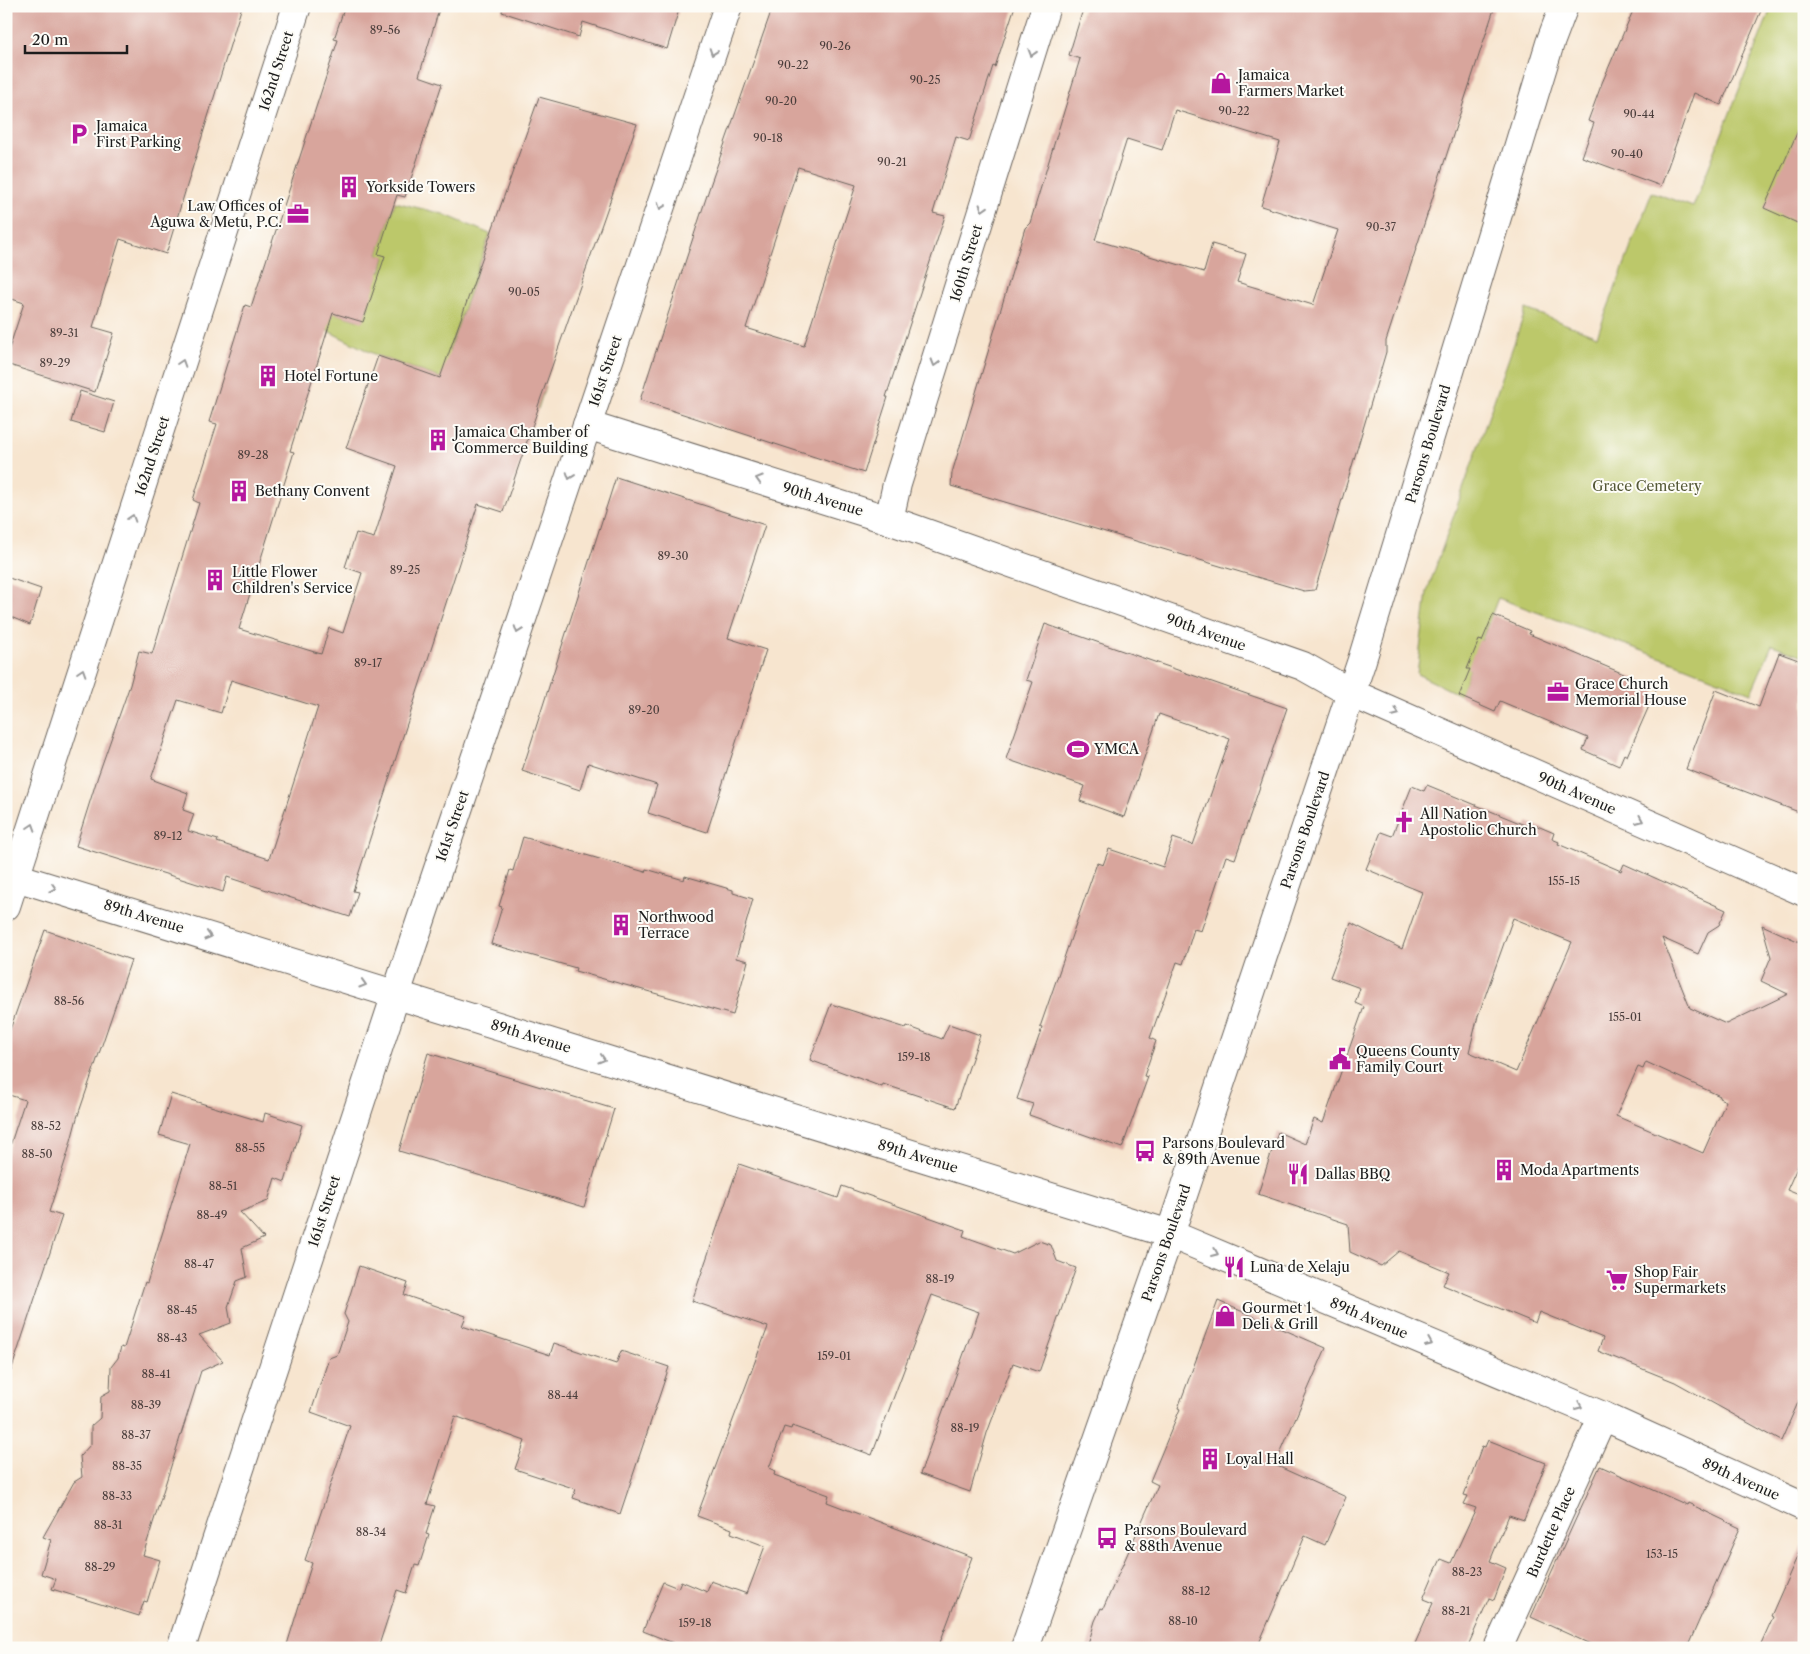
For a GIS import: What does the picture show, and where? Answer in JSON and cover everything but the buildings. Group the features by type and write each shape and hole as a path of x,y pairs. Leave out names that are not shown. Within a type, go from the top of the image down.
{"street":[{"name":"162nd Street","path":"6,906 11,875 297,6"},
{"name":"161st Street","path":"181,1648 396,994 728,6"},
{"name":"160th Street","path":"889,520 897,484 1046,6"},
{"name":"Parsons Boulevard","path":"1026,1648 1170,1234 1351,693 1550,43 1564,6"},
{"name":"90th Avenue","path":"587,425 889,520 1303,666 1351,693 1804,892"},
{"name":"89th Avenue","path":"11,875 1170,1234 1603,1416 1804,1507"},
{"name":"Burdette Place","path":"1498,1648 1603,1416"}],"green space":[{"name":"Grace Cemetery","path":"1772,6 1804,6 1804,656 1772,645 1751,693 1681,665 1498,598 1460,695 1417,674 1427,592 1526,309 1597,336 1652,192 1693,207"},
{"path":"395,202 443,214 490,234 449,351 545,386 538,409 464,383 463,386 378,356 328,331 252,307 257,288 356,320 363,320 369,305 362,303 372,270 381,272 385,257 378,254"}],"place":[{"name":"Jamaica Farmers Market","path":"1221,83"},
{"name":"Jamaica First Parking","path":"79,134"},
{"name":"Yorkside Towers","path":"349,187"},
{"name":"Law Offices of Aguwa & Metu, P.C.","path":"298,214"},
{"name":"Hotel Fortune","path":"268,376"},
{"name":"Jamaica Chamber of Commerce Building","path":"438,440"},
{"name":"Bethany Convent","path":"239,491"},
{"name":"Little Flower Children's Service","path":"215,580"},
{"name":"Grace Church Memorial House","path":"1558,692"},
{"name":"YMCA","path":"1078,749"},
{"name":"All Nation Apostolic Church","path":"1404,822"},
{"name":"Northwood Terrace","path":"621,925"},
{"name":"Queens County Family Court","path":"1340,1059"},
{"name":"Parsons Boulevard & 89th Avenue","path":"1145,1151"},
{"name":"Moda Apartments","path":"1504,1170"},
{"name":"Dallas BBQ","path":"1298,1174"},
{"name":"Luna de Xelaju","path":"1234,1267"},
{"name":"Shop Fair Supermarkets","path":"1617,1280"},
{"name":"Gourmet 1 Deli & Grill","path":"1225,1316"},
{"name":"Loyal Hall","path":"1210,1459"},
{"name":"Parsons Boulevard & 88th Avenue","path":"1107,1538"}]}
